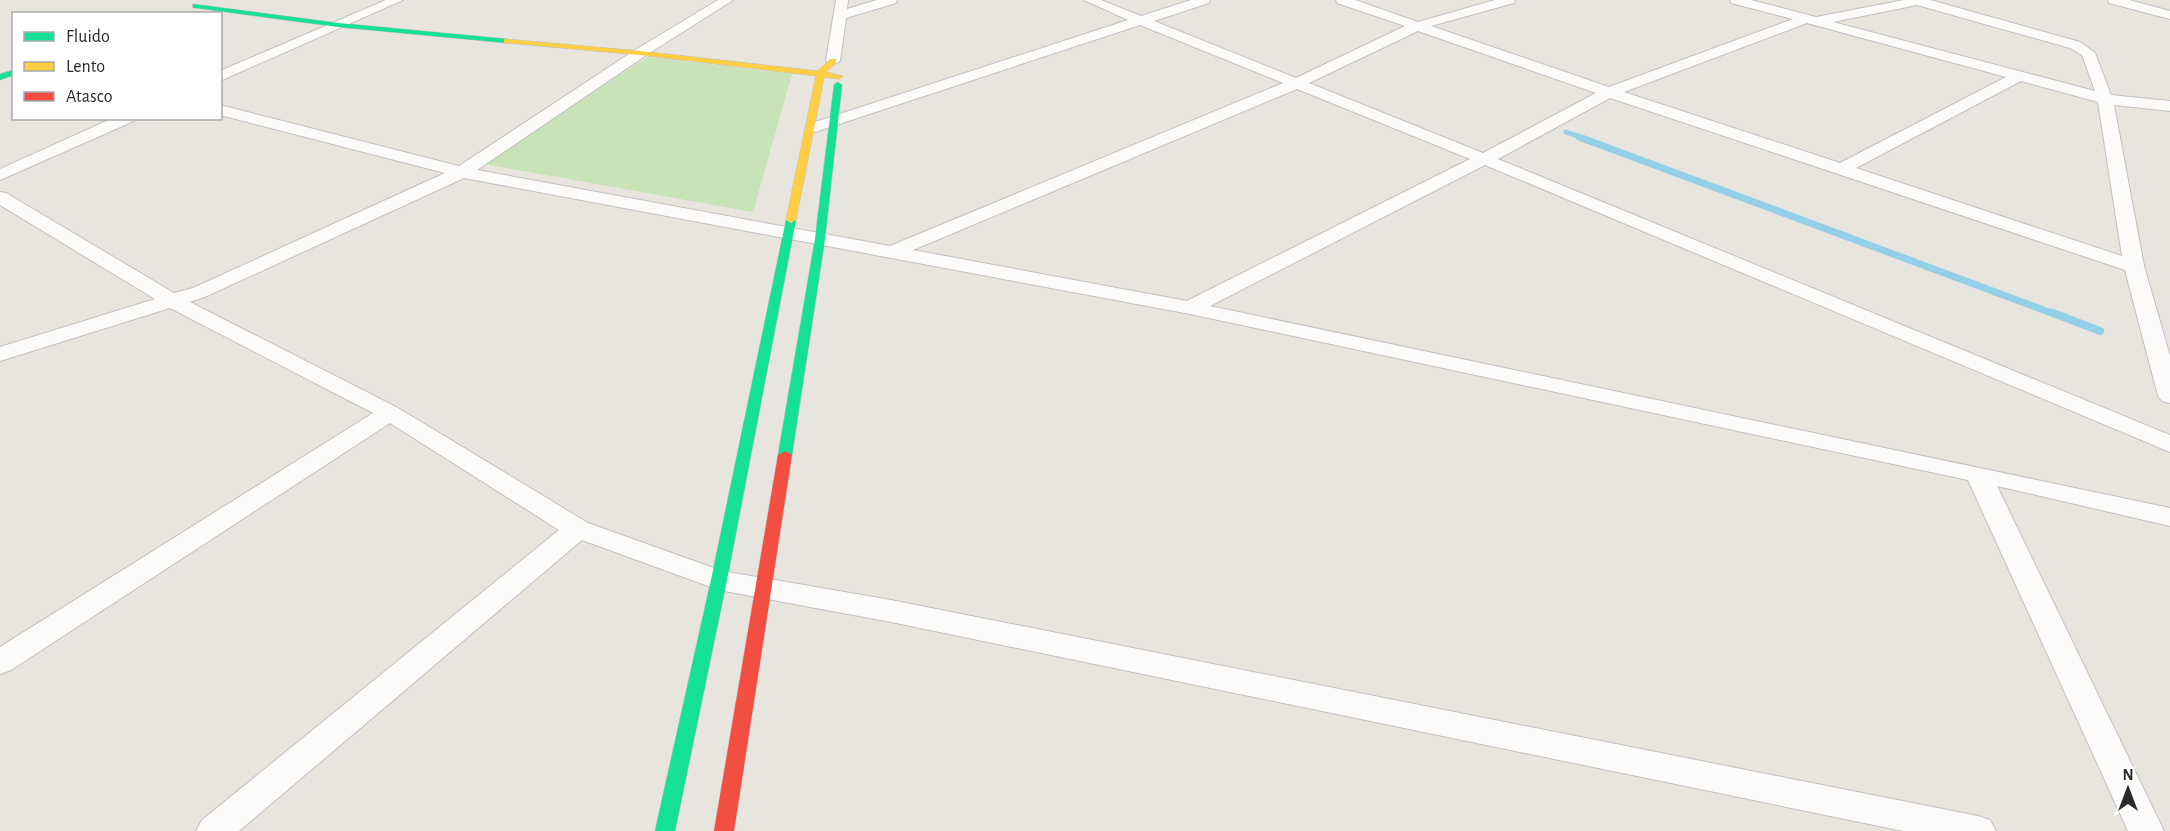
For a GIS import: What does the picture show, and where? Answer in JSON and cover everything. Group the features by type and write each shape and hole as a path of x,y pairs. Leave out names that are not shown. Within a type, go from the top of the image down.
{"street":[{"path":"213,0 191,8 338,25 833,61"},
{"path":"232,0 648,48 839,76"},
{"path":"222,76 397,0"},
{"path":"0,354 200,292 462,172 648,48 727,0"},
{"path":"724,831 820,239 839,76 833,61 841,7 891,0"},
{"path":"1090,0 1484,159 2170,444"},
{"path":"810,129 1204,0"},
{"path":"1342,0 1609,92 2134,266"},
{"path":"892,252 1296,84 1417,26 1509,0"},
{"path":"1737,0 2105,99 2170,106"},
{"path":"1190,308 1484,159 1609,92 1810,20 1918,0 2074,45 2088,53 2105,99 2134,266 2170,396"},
{"path":"2114,0 2170,15"},
{"path":"664,831 719,580 820,72 833,61"},
{"path":"1841,169 2020,76"},
{"path":"222,111 462,172 1190,308 1978,474 2170,517"},
{"path":"0,175 124,120"},
{"path":"0,197 171,300 390,414 578,529 719,580 891,611 1978,831"},
{"path":"0,662 390,414"},
{"path":"1978,474 2146,831"},
{"path":"214,831 578,529"}],"green space":[{"path":"648,57 792,74 753,212 478,163"}],"waterway":[{"path":"1566,132 1583,138"},
{"path":"1579,137 2057,315"},
{"path":"2053,313 2100,331"}],"traffic: fast":[{"path":"196,6 338,25 507,41"},
{"path":"0,77 12,73"},
{"path":"785,455 820,239 838,85"},
{"path":"665,831 719,580 791,220"}],"traffic: slow":[{"path":"507,41 640,53 839,76"},
{"path":"791,220 821,72 833,61"}],"traffic: jam":[{"path":"724,831 785,455"}]}
